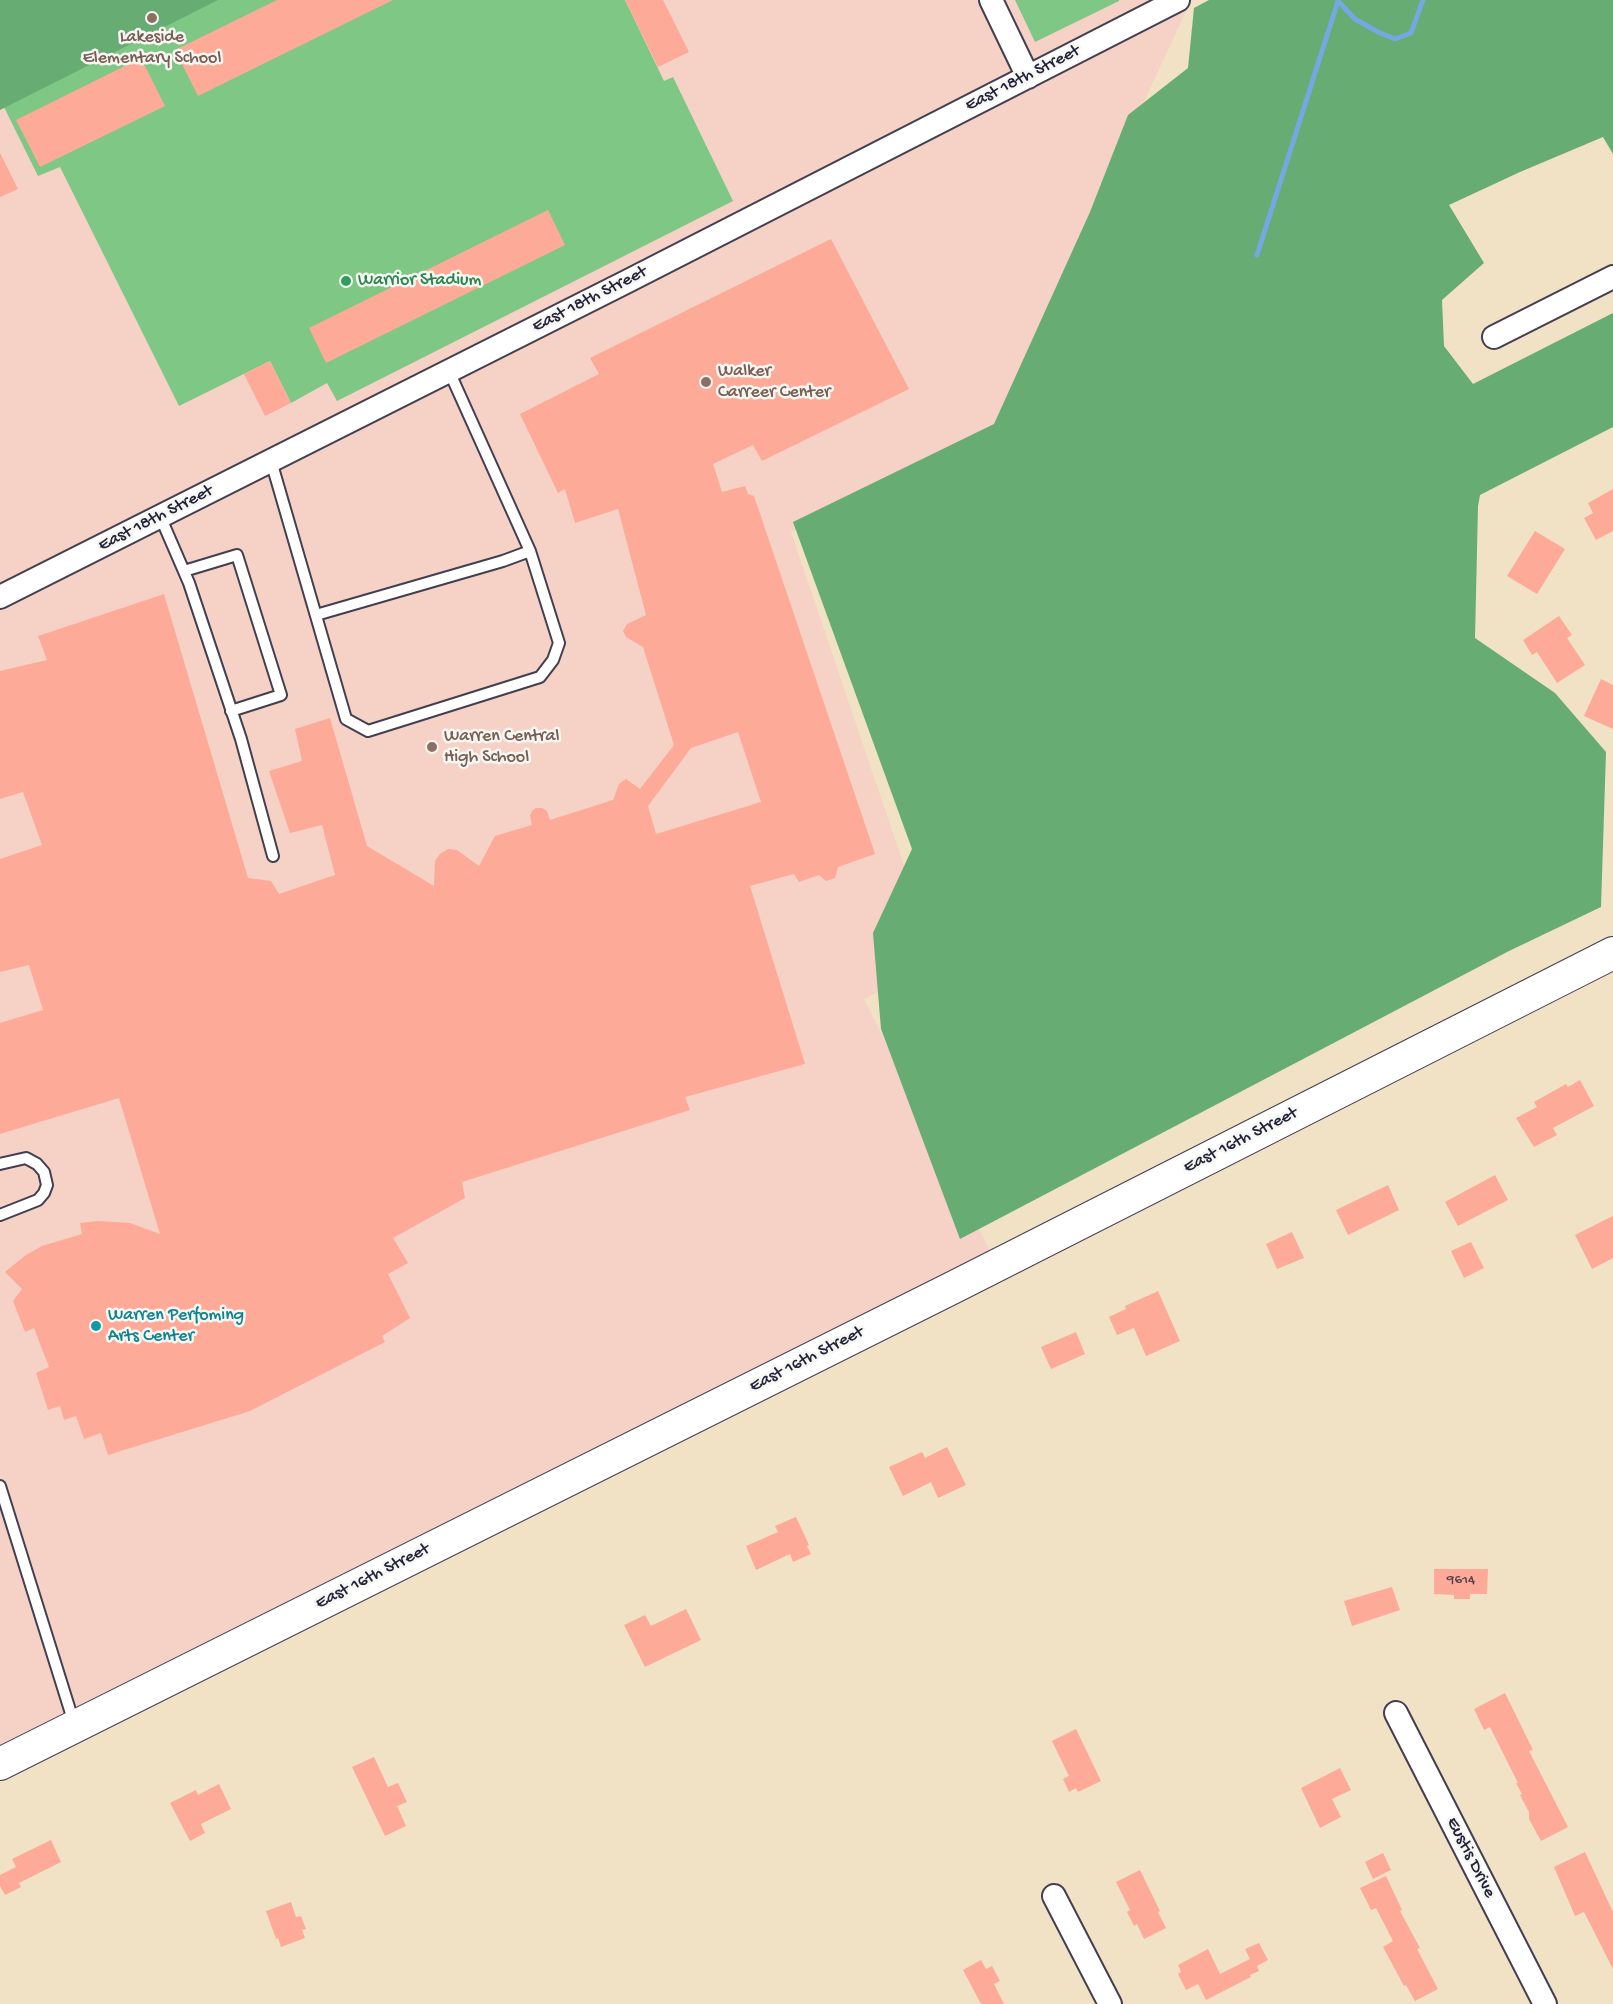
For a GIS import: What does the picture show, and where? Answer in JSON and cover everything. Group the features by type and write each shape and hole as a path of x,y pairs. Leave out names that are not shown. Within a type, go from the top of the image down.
{"street":[{"path":"991,0 1028,76"},
{"name":"East 18th Street","path":"0,597 1178,0"},
{"path":"1494,338 1613,277"},
{"name":"East 16th Street","path":"0,1764 946,1291 1613,953"},
{"name":"Eustis Drive","path":"1396,1713 1545,2004"},
{"path":"1054,1896 1110,2004"}],"lane":[{"path":"271,460 346,719 368,731 540,677 554,660 559,643 530,551 449,371"},
{"path":"160,516 184,571 231,711 273,856"},
{"path":"316,615 503,561 530,551"},
{"path":"184,571 237,555 281,695 231,711"},
{"path":"0,1164 26,1158 37,1164 44,1172 47,1185 38,1200 0,1215"},
{"path":"0,1486 75,1726"}],"shaded area":[{"name":"Warren Central High School","path":"120,0 1191,0 990,434 791,532 937,963 864,999 991,1253 0,1754 0,108"}],"green space":[{"path":"0,0 218,0 0,110"},
{"name":"Warrior Stadium","path":"215,0 625,0 664,81 673,77 733,201 337,401 327,383 291,403 270,361 179,406 60,167 38,176 4,107"},
{"path":"1015,0 1119,0 1119,1 1035,42"},
{"path":"1209,0 1613,0 1613,154 1603,137 1449,205 1484,263 1442,300 1444,346 1473,384 1613,313 1613,427 1480,495 1475,638 1555,693 1606,752 1601,907 1509,951 960,1239 881,1029 873,933 912,849 793,522 994,424 1090,212 1128,115 1188,68 1194,8"}],"building":[{"path":"277,0 393,0 198,96 175,50"},
{"path":"625,0 663,0 689,52 658,67"},
{"path":"141,58 165,106 40,167 16,120"},
{"path":"0,153 18,189 0,197"},
{"path":"548,210 565,245 326,363 309,328"},
{"name":"Warren Central High School","path":"831,239 909,389 762,461 753,445 713,464 722,492 745,486 748,494 754,496 875,854 838,867 835,878 826,881 819,875 799,882 794,874 750,886 805,1064 685,1097 690,1110 462,1182 465,1198 393,1238 408,1263 388,1274 410,1318 382,1336 385,1342 250,1411 108,1455 101,1433 84,1439 76,1416 64,1420 60,1406 48,1410 36,1373 49,1367 34,1328 25,1332 13,1301 22,1289 5,1272 26,1255 42,1246 82,1234 80,1223 98,1221 130,1223 160,1234 119,1098 0,1134 0,1023 43,1010 29,965 0,972 0,859 42,845 23,792 0,799 0,671 47,660 38,636 164,594 248,878 271,881 279,894 335,875 322,825 290,833 269,771 302,761 295,729 330,718 367,846 434,886 435,861 448,849 457,850 479,866 495,836 532,825 530,816 536,808 547,811 550,820 613,800 619,784 626,779 640,789 674,745 643,647 626,637 623,631 627,624 646,615 618,509 575,523 565,489 558,493 520,414 599,374 590,358","holes":["738,732 761,802 656,834 648,806 691,748"]},
{"path":"270,361 291,403 265,416 244,374"},
{"path":"1613,489 1613,531 1596,540 1584,518 1593,513 1588,503"},
{"path":"1535,531 1565,549 1537,594 1507,576"},
{"path":"1559,616 1572,635 1567,638 1585,665 1557,683 1537,652 1532,655 1523,640"},
{"path":"1601,679 1613,685 1613,729 1584,716"},
{"path":"1580,1080 1594,1106 1553,1128 1557,1135 1534,1147 1516,1118 1537,1107 1534,1102 1566,1084 1568,1087"},
{"path":"1495,1175 1508,1200 1458,1226 1445,1202"},
{"path":"1388,1185 1399,1210 1348,1235 1336,1210"},
{"path":"1613,1216 1613,1258 1592,1269 1575,1235"},
{"path":"1292,1232 1304,1258 1277,1269 1266,1244"},
{"path":"1471,1242 1484,1268 1464,1278 1451,1251"},
{"path":"1158,1291 1180,1341 1146,1356 1134,1328 1117,1335 1109,1317 1126,1309 1125,1306"},
{"path":"1076,1332 1085,1354 1051,1369 1041,1347"},
{"path":"947,1447 966,1485 938,1498 931,1482 903,1496 889,1467 922,1452 925,1458"},
{"path":"796,1517 811,1554 793,1562 790,1554 756,1570 746,1546 778,1532 775,1526"},
{"path":"1434,1569 1488,1569 1487,1594 1470,1594 1470,1599 1454,1599 1454,1595 1434,1594"},
{"path":"1392,1587 1400,1610 1352,1626 1344,1601"},
{"path":"686,1609 701,1640 645,1667 624,1625 645,1615 651,1626"},
{"path":"1505,1693 1533,1750 1529,1751 1568,1827 1541,1841 1529,1819 1529,1812 1520,1795 1522,1794 1516,1783 1518,1783 1490,1727 1484,1730 1474,1709"},
{"path":"1076,1729 1101,1781 1078,1792 1076,1788 1069,1792 1063,1779 1069,1776 1052,1741"},
{"path":"374,1757 388,1787 398,1783 407,1802 397,1806 406,1826 385,1836 352,1767"},
{"path":"1340,1768 1351,1790 1332,1799 1341,1817 1320,1828 1301,1788"},
{"path":"219,1784 231,1809 201,1824 205,1833 190,1841 170,1803 196,1790 198,1795"},
{"path":"51,1840 61,1862 19,1883 21,1887 5,1895 0,1886 0,1875 16,1867 12,1859"},
{"path":"1585,1852 1613,1912 1613,1969 1584,1912 1575,1916 1554,1867"},
{"path":"1383,1853 1391,1870 1373,1879 1365,1862"},
{"path":"1140,1870 1166,1928 1144,1939 1137,1924 1134,1926 1127,1912 1130,1910 1116,1882"},
{"path":"1386,1876 1402,1910 1400,1911 1420,1948 1417,1949 1438,1989 1415,2001 1406,1985 1404,1986 1383,1947 1393,1941 1376,1908 1371,1910 1360,1888"},
{"path":"291,1902 296,1917 301,1916 306,1929 302,1930 305,1938 281,1947 266,1911"},
{"path":"1259,1943 1268,1960 1257,1966 1259,1971 1250,1975 1251,1977 1206,2000 1198,1984 1186,1990 1178,1974 1181,1972 1178,1965 1208,1949 1220,1974 1250,1959 1245,1949"},
{"path":"981,1960 986,1969 992,1966 1000,1981 994,1984 1004,2004 981,2004 963,1970"}],"waterway":[{"path":"1257,255 1338,1 1355,19 1395,39 1411,33 1423,0"}],"place":[{"name":"Lakeside Elementary School","path":"152,18"},
{"name":"Warrior Stadium","path":"346,281"},
{"name":"Walker Carreer Center","path":"706,382"},
{"name":"Warren Central High School","path":"432,747"},
{"name":"Warren Perfoming Arts Center","path":"96,1326"}]}
